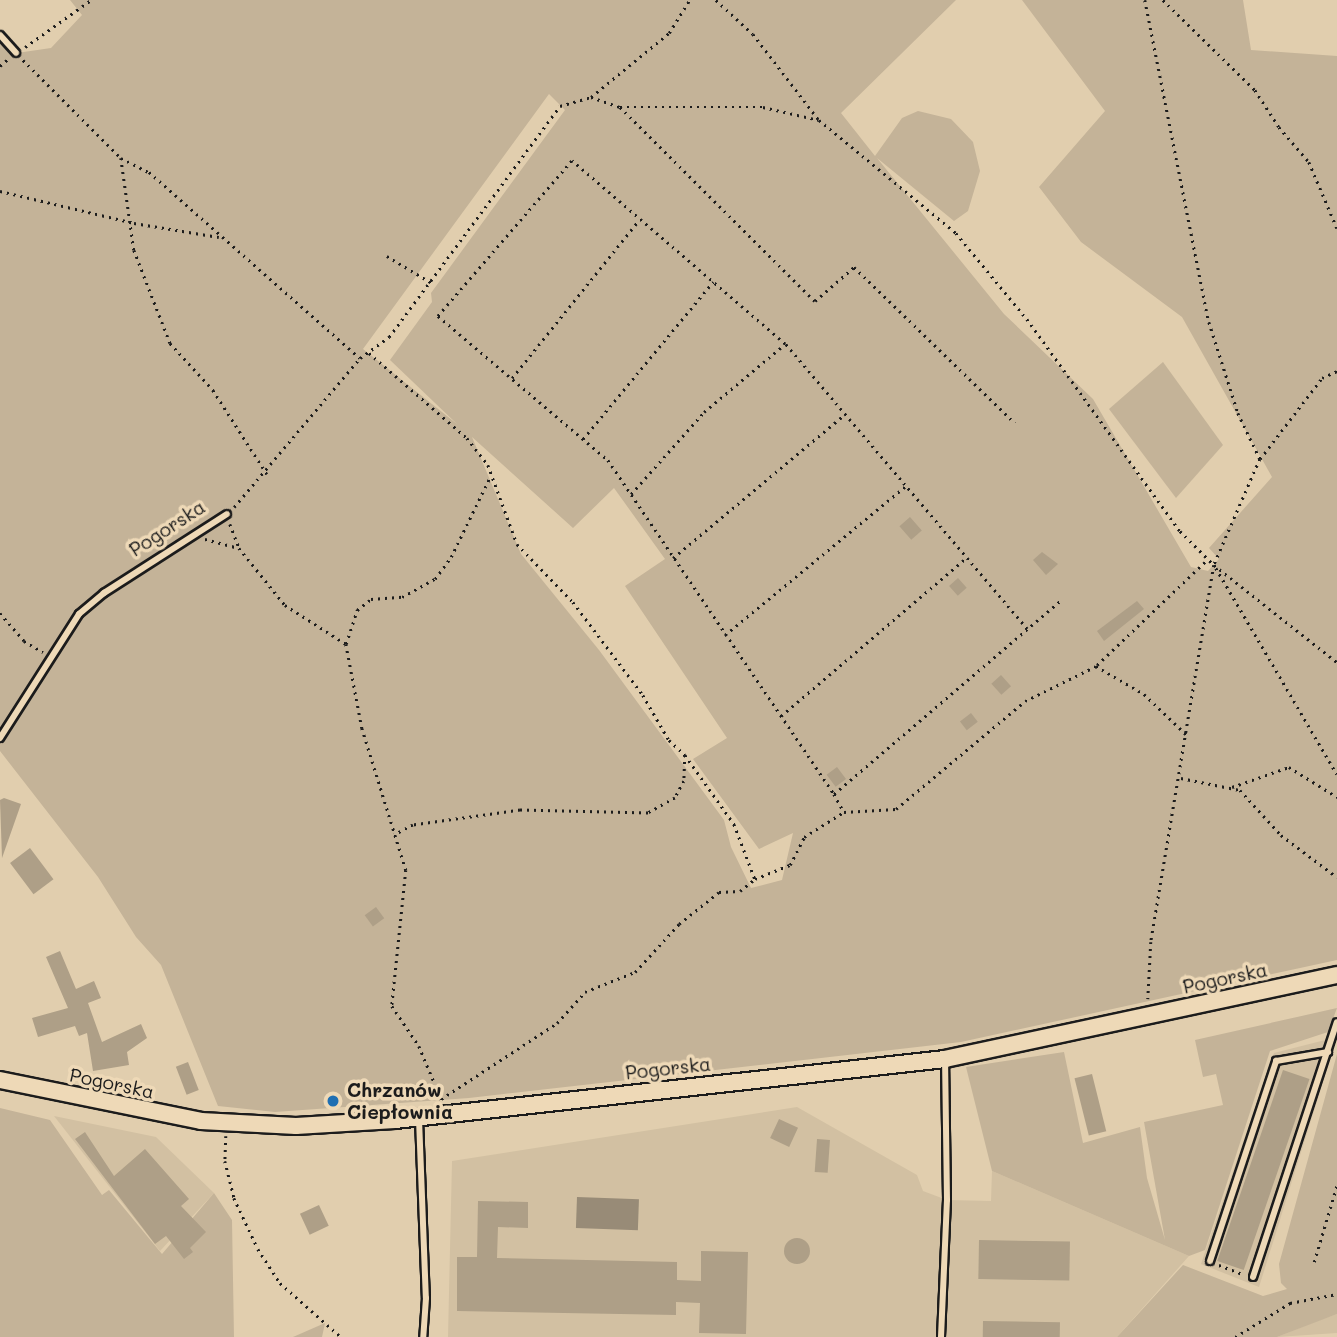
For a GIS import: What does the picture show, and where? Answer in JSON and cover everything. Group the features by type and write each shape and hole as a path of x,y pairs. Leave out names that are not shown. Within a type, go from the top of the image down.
{"street":[{"name":"Pogorska","path":"0,1080 166,1116 227,1123 296,1126 419,1117 945,1059 1148,1009 1337,975"}],"lane":[{"path":"0,35 16,53"},
{"name":"Pogorska","path":"0,738 49,655 79,614 104,593 227,514"},
{"path":"1253,1277 1337,1022"},
{"path":"1210,1261 1276,1061 1328,1052"},
{"path":"941,1337 947,1200 945,1059"},
{"path":"419,1117 426,1298 423,1337"}],"path":[{"path":"91,0 16,53 121,158 149,172 360,358"},
{"path":"346,644 285,605 239,548 227,514 267,474 360,358 389,337 432,283 560,106 591,97 669,33 690,0"},
{"path":"716,0 753,34 820,120 956,233 1027,319 1180,531 1214,565 1337,662"},
{"path":"1144,0 1209,322 1238,413 1260,459"},
{"path":"1163,0 1255,90 1279,127 1309,162 1337,228"},
{"path":"591,97 620,107 764,107 820,120"},
{"path":"620,107 815,301 854,267 1015,423"},
{"path":"121,158 134,223 134,250 170,343 213,390 267,474"},
{"path":"844,812 608,460 439,316 572,162 785,344 1027,629"},
{"path":"0,191 134,223 222,238"},
{"path":"512,379 639,219"},
{"path":"387,256 432,283"},
{"path":"583,439 713,282"},
{"path":"631,494 704,412 785,344"},
{"path":"369,353 467,438 491,475 517,544 538,569 573,602 643,695 669,740 685,755 734,824 755,879"},
{"path":"1148,1009 1151,942 1181,779 1214,565 1260,459 1322,378 1337,370"},
{"path":"673,558 845,414"},
{"path":"454,1104 442,1106 419,1046 392,1006 406,870 362,728 346,644 357,610 371,599 402,597 435,579 451,557 491,475"},
{"path":"725,635 906,486"},
{"path":"194,536 239,548"},
{"path":"781,716 967,557"},
{"path":"441,1099 557,1023 585,992 635,972 679,923 719,892 740,891 755,879 790,865 804,837 844,812 896,809 1025,701 1097,666 1208,559"},
{"path":"1214,565 1337,774"},
{"path":"834,794 1060,601"},
{"path":"0,613 24,641 49,655"},
{"path":"1097,666 1144,694 1188,736"},
{"path":"394,835 423,823 520,810 648,813 676,798 684,781 685,755"},
{"path":"1232,787 1289,767 1337,797"},
{"path":"1181,779 1232,787 1246,795 1281,835 1337,877"},
{"path":"1148,1009 1161,1000"},
{"path":"227,1123 228,1173 258,1250 280,1283 341,1337"},
{"path":"1314,1262 1337,1185"},
{"path":"1210,1261 1253,1277"},
{"path":"1235,1337 1290,1303 1337,1294"}],"shaded area":[{"path":"70,0 956,0 841,113 875,156 902,118 918,111 951,119 973,142 980,171 968,211 954,221 877,158 1004,314 1093,399 1191,567 1208,571 1219,559 1209,548 1272,477 1182,317 1081,242 1039,187 1105,111 1022,0 1243,0 1251,50 1337,56 1337,960 961,1042 469,1098 275,1112 218,1106 161,965 136,937 98,877 0,751 0,43 10,54 51,48 82,15","holes":["549,94 565,110 431,293 432,302 390,360 457,424 363,349","472,437 573,528 614,488 665,559 625,586 727,738 693,759 759,849 793,833 782,880 751,888 731,847 724,820 599,650 521,554"]},
{"path":"1163,362 1223,445 1176,498 1109,409"},
{"path":"1337,1008 1328,1032 1270,1051 1205,1250 1189,1256 992,1171 966,1067 1064,1052 1083,1143 1140,1127 1147,1178 1165,1240 1144,1122 1223,1105 1216,1074 1203,1077 1195,1040"},
{"path":"1337,1037 1259,1287 1201,1264 1274,1053"},
{"path":"1337,1054 1337,1314 1277,1337 1117,1337 1183,1265 1263,1296 1287,1289 1281,1283 1279,1264"},
{"path":"797,1107 917,1175 923,1191 947,1200 991,1201 992,1171 1189,1256 1117,1337 448,1337 452,1161"},
{"path":"0,1108 50,1120 102,1195 109,1190 162,1254 214,1193 232,1220 234,1337 0,1337"},
{"path":"54,1116 156,1137 214,1193 160,1251"},
{"path":"577,1197 639,1199 638,1230 576,1228"},
{"path":"1337,1314 1337,1333 1277,1337 1317,1321"},
{"path":"325,1323 322,1337 293,1337"}],"building":[{"path":"910,517 922,531 911,540 899,526"},
{"path":"1042,552 1058,564 1046,575 1033,560"},
{"path":"958,578 967,588 958,596 949,586"},
{"path":"1137,601 1144,609 1104,641 1097,631"},
{"path":"1001,675 1011,686 1001,695 991,684"},
{"path":"971,713 978,722 967,730 960,722"},
{"path":"837,767 846,779 836,787 827,775"},
{"path":"4,798 21,804 2,858 0,800"},
{"path":"30,848 53,879 34,894 10,863"},
{"path":"376,907 384,918 373,927 365,915"},
{"path":"60,951 76,989 94,981 101,998 88,1003 102,1042 141,1024 147,1038 127,1052 129,1065 93,1071 87,1033 79,1036 75,1026 38,1037 32,1018 68,1008 46,957"},
{"path":"188,1062 199,1090 187,1095 176,1067"},
{"path":"1283,1070 1309,1079 1244,1270 1217,1261"},
{"path":"1092,1074 1106,1131 1089,1136 1075,1078"},
{"path":"779,1119 798,1128 789,1147 770,1138"},
{"path":"85,1132 114,1176 145,1149 189,1199 181,1206 206,1232 190,1248 193,1252 184,1259 166,1236 155,1244 75,1139"},
{"path":"817,1139 830,1140 828,1173 815,1172"},
{"path":"478,1201 528,1202 528,1228 498,1227 497,1258 677,1262 677,1280 701,1281 701,1251 748,1252 746,1334 699,1333 700,1303 676,1302 676,1315 457,1311 457,1257 477,1257"},
{"path":"319,1205 329,1226 310,1235 300,1214"},
{"path":"797,1238 806,1242 810,1251 806,1260 797,1264 788,1260 784,1251 788,1242"},
{"path":"979,1240 1070,1242 1069,1281 978,1279"},
{"path":"983,1321 1060,1322 1060,1337 983,1337"}],"place":[{"name":"Chrzanów Ciepłownia","path":"333,1101"}]}
